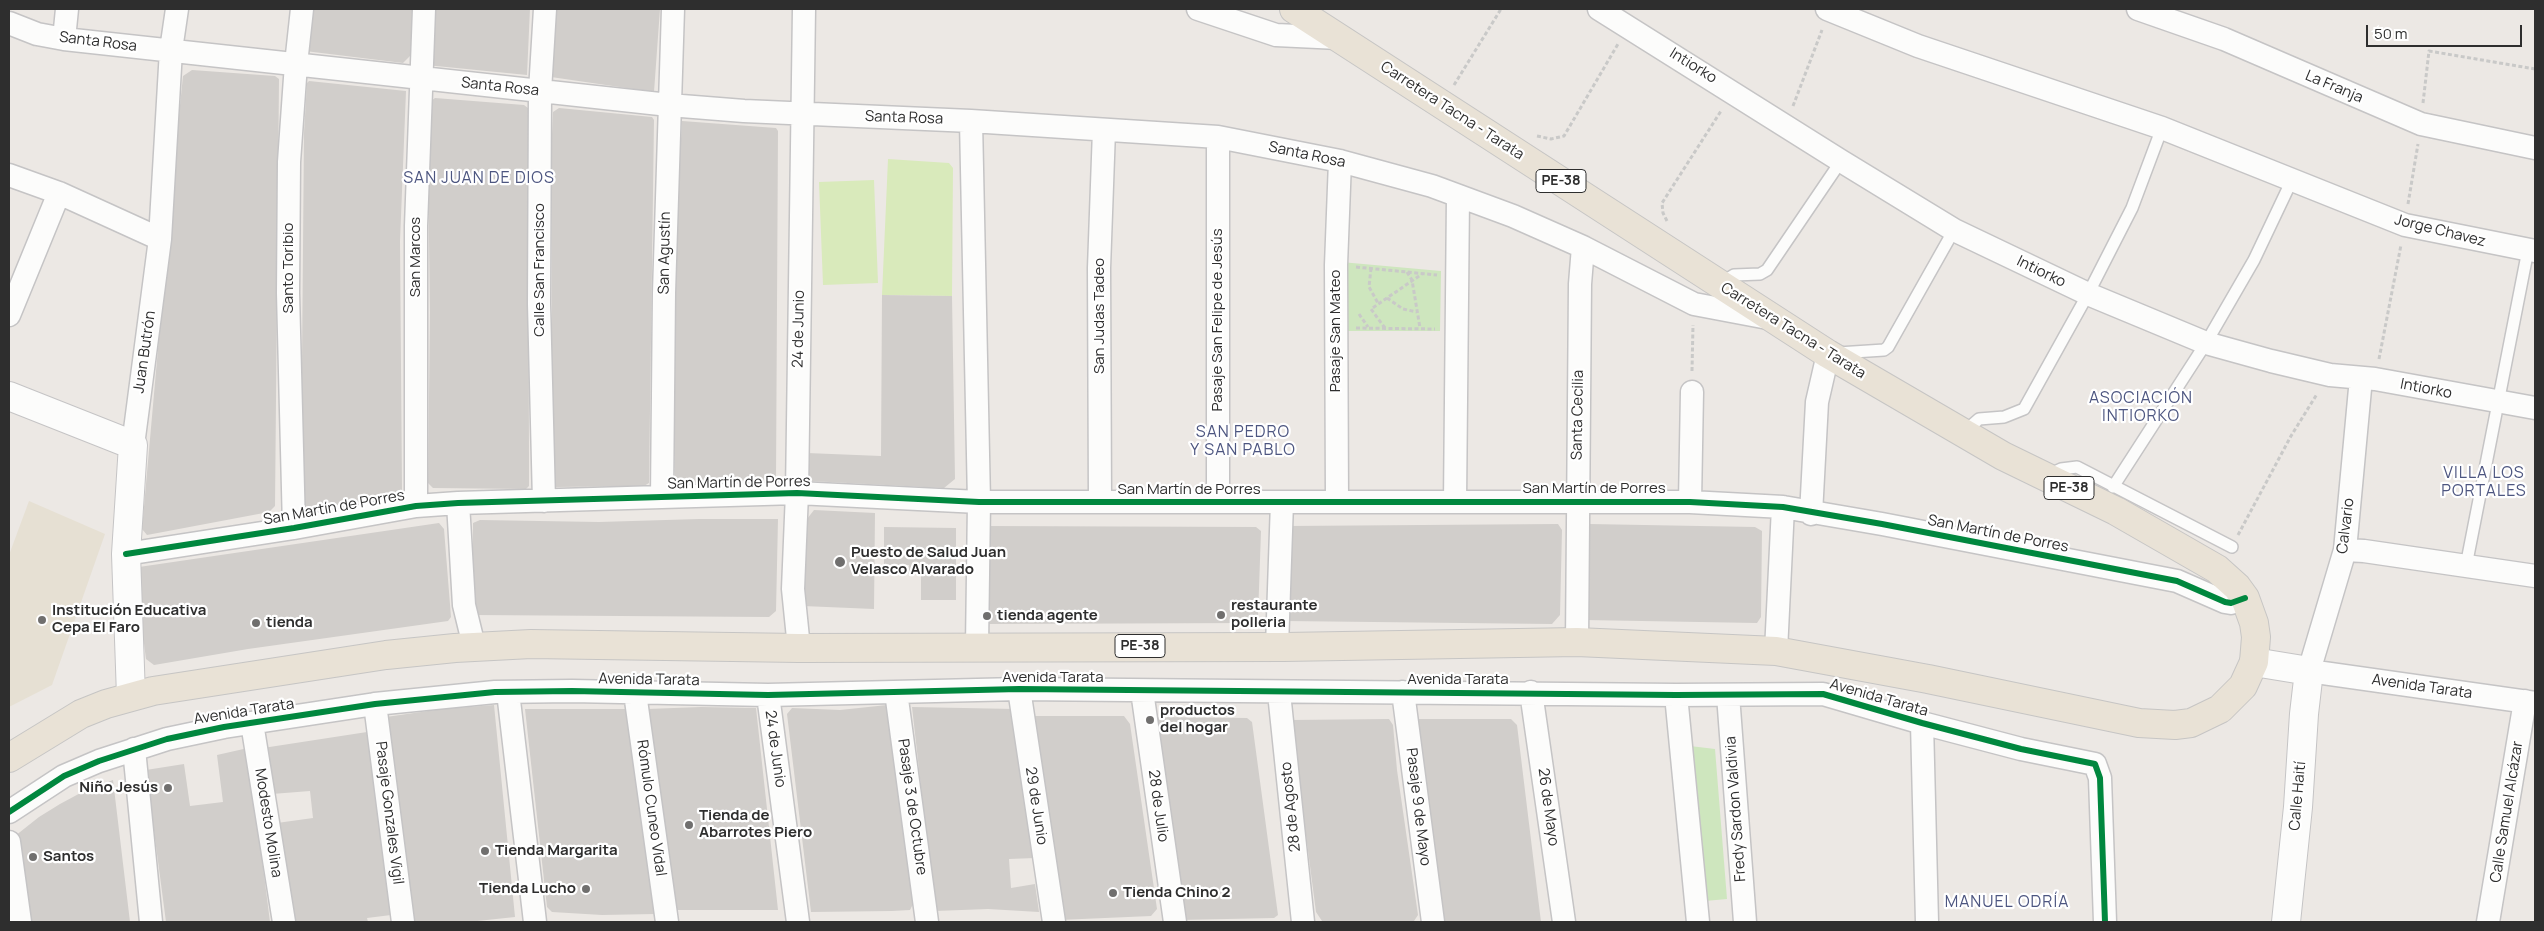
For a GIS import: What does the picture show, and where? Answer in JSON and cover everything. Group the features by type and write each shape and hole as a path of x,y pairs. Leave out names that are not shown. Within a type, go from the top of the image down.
{"highway":[{"name":"Carretera Tacna - Tarata","path":"1294,9 1828,354 2003,456 2116,511 2217,569 2237,587 2251,610 2255,630 2254,662"},
{"name":"Avenida Tarata","path":"9,758 81,714 131,696 386,655 474,646 578,644 799,648 977,646 1277,647 1577,642 1776,651 2112,718 2139,723 2175,726 2206,717 2220,709 2242,686 2254,662"}],"street":[{"path":"64,39 67,9"},
{"name":"Juan Butrón","path":"131,696 126,554 132,444 160,239 172,50 177,9"},
{"name":"Santo Toribio","path":"294,528 288,283 289,162 302,9"},
{"name":"San Marcos","path":"416,506 416,226 424,9"},
{"name":"Calle San Francisco","path":"544,501 540,304 540,91 545,9"},
{"name":"San Agustín","path":"662,497 669,105 673,9"},
{"name":"24 de Junio","path":"799,648 793,589 797,493 804,9"},
{"path":"1198,9 1276,35 1339,38"},
{"name":"Intiorko","path":"1599,9 1734,92 1841,162 1954,230 2088,294 2206,343 2330,375 2361,378 2535,408"},
{"name":"Jorge Chavez","path":"1829,9 1918,46 2162,128 2404,225 2532,251"},
{"name":"La Franja","path":"2138,9 2224,39 2421,124 2535,148"},
{"name":"Santa Rosa","path":"9,23 37,34 64,39 669,105 803,114 972,121 1218,137 1340,161 1458,196 1513,216 1583,247 1694,304 1772,319"},
{"path":"972,121 979,502 977,646"},
{"name":"San Judas Tadeo","path":"1100,502 1099,268 1104,130"},
{"name":"Pasaje San Felipe de Jesús","path":"1218,137 1218,502"},
{"name":"Pasaje San Mateo","path":"1337,502 1336,265 1340,161"},
{"path":"9,175 59,193 160,239"},
{"path":"9,315 59,193"},
{"path":"1455,502 1458,196"},
{"name":"Santa Cecilia","path":"1577,642 1580,284 1583,247"},
{"path":"1812,514 1817,402 1828,354"},
{"name":"Calvario","path":"2309,671 2345,550 2361,378"},
{"path":"1690,502 1692,392"},
{"path":"9,396 132,444"},
{"name":"San Martín de Porres","path":"126,554 294,528 416,506 458,503 797,493 979,502 1690,502 1783,507 1812,514 1882,524 2177,581 2225,602 2244,598"},
{"path":"1277,647 1282,502"},
{"path":"458,503 464,605 474,646"},
{"path":"1776,651 1783,507"},
{"path":"2345,550 2364,550 2535,576"},
{"path":"1822,659 1823,694"},
{"path":"2254,662 2309,671"},
{"name":"Avenida Tarata","path":"2309,671 2530,702"},
{"name":"Calle Haití","path":"2286,922 2309,671"},
{"name":"Avenida Tarata","path":"9,812 64,776 134,748 201,731 375,704 435,697 508,692 768,695 1019,689 1531,692 1676,695 1823,694 2021,749 2095,764 2100,778 2105,922"},
{"name":"29 de Junio","path":"1019,689 1054,922"},
{"name":"28 de Julio","path":"1142,691 1175,922"},
{"path":"508,692 535,922"},
{"name":"Pasaje 3 de Octubre","path":"896,692 927,922"},
{"name":"28 de Agosto","path":"1279,692 1303,922"},
{"name":"Pasaje 9 de Mayo","path":"1403,692 1433,922"},
{"name":"26 de Mayo","path":"1531,692 1564,922"},
{"name":"Rómulo Cuneo Vidal","path":"635,693 667,922"},
{"name":"24 de Junio","path":"768,695 798,922"},
{"path":"1676,695 1698,922"},
{"name":"Fredy Sardon Valdivia","path":"1728,695 1745,922"},
{"name":"Calle Samuel Alcázar","path":"2488,922 2530,702"},
{"name":"Pasaje Gonzales Vigil","path":"375,704 403,922"},
{"name":"Modesto Molina","path":"252,723 284,922"},
{"path":"1922,723 1927,922"},
{"path":"134,748 151,922"},
{"path":"9,842 20,922"}],"lane":[{"path":"1963,433 1979,419 2004,417 2024,409 2088,294 2132,208 2162,128"},
{"path":"1718,284 1734,275 1760,274 1767,270 1841,162"},
{"path":"2113,487 2206,343 2254,260 2292,180"},
{"path":"1828,354 1884,350 1888,347 1954,230"},
{"path":"2466,566 2497,402 2532,251"},
{"path":"2044,476 2061,469 2077,467 2232,547"}],"path":[{"path":"1452,88 1501,9"},
{"path":"1786,126 1829,9"},
{"path":"1564,136 1628,26"},
{"path":"2429,51 2535,69"},
{"path":"1662,203 1734,92"},
{"path":"1336,265 1457,277"},
{"path":"1371,268 1369,287 1378,303"},
{"path":"1407,272 1412,280 1420,328"},
{"path":"1385,328 1370,309 1422,273"},
{"path":"1387,298 1403,309 1418,312"},
{"path":"1692,392 1694,304"},
{"path":"1336,328 1456,329"},
{"path":"2232,547 2291,436 2330,375"}],"shaded area":[{"name":"Institución Educativa Cepa El Faro","path":"29,501 105,534 52,685 9,707 9,555"}],"green space":[{"path":"888,159 949,163 953,168 952,296 882,295"},
{"path":"874,180 878,283 823,285 819,182"},
{"path":"1341,262 1441,271 1440,331 1341,331"},
{"path":"1690,746 1715,749 1727,899 1705,901"}],"building":[{"path":"310,9 412,9 411,55 403,63 305,51"},
{"path":"430,9 530,9 527,75 426,65"},
{"path":"556,9 660,9 654,92 551,77"},
{"path":"192,70 275,76 279,79 275,506 269,512 147,535 142,529 177,135 183,76"},
{"path":"309,81 406,91 400,241 402,491 398,497 307,509 304,504 302,460 302,361 304,133 307,83"},
{"path":"435,98 524,105 528,108 529,486 526,489 433,488 428,483 430,312 428,165 431,101"},
{"path":"559,108 652,117 654,120 649,483 644,486 555,487 552,483 552,134 553,112"},
{"path":"682,121 776,128 778,131 776,478 773,482 675,484 673,282"},
{"path":"882,295 952,296 955,479 944,488 810,481 807,477 807,453 881,456"},
{"name":"Puesto de Salud Juan Velasco Alvarado","path":"814,510 875,513 874,609 803,606 807,519"},
{"path":"778,519 776,611 769,617 473,615 473,523 480,520 599,522"},
{"path":"439,523 444,529 451,617 448,621 248,649 154,665 146,659 135,575 139,567"},
{"path":"1558,524 1562,530 1560,615 1552,624 1285,621 1288,526"},
{"path":"1589,524 1755,527 1762,531 1761,617 1757,623 1584,620"},
{"path":"987,526 1256,527 1261,531 1258,617 1252,623 983,624"},
{"path":"884,527 956,528 956,600 921,600 921,574 908,574 909,565 884,565"},
{"path":"494,705 515,917 468,922 414,922 386,717 442,709"},
{"path":"887,705 913,904 910,910 811,912 787,714 792,708 840,710"},
{"path":"701,707 756,708 778,910 675,910 647,709"},
{"path":"912,707 1015,709 1035,858 1009,859 1011,888 1035,884 1039,912 988,909 935,911"},
{"path":"525,709 631,709 647,861 655,914 602,915 552,912 547,907"},
{"path":"1029,716 1124,716 1130,724 1157,909 1151,916 1059,920"},
{"path":"1152,717 1247,718 1252,722 1278,915 1274,918 1179,920"},
{"path":"1389,719 1393,725 1397,770 1418,915 1414,921 1322,921 1316,912 1291,720"},
{"path":"1419,719 1511,719 1517,725 1541,922 1436,922 1414,725"},
{"path":"367,732 391,915 367,918 368,922 291,922 277,823 313,818 310,791 272,794 263,748"},
{"path":"248,748 270,922 166,922 146,770 184,764 190,806 223,802 217,755"},
{"path":"113,780 130,922 27,922 15,836 39,817 60,804 86,790"}],"cycle path":[{"path":"126,554 294,528 416,506 458,503 797,493 979,502 1690,502 1783,507 1882,524 2177,581 2225,602 2231,603 2245,598"},
{"path":"9,812 64,776 99,761 167,739 224,727 375,704 495,692 572,691 768,695 1019,689 1676,695 1823,694 2021,749 2095,764 2100,778 2105,922"}],"place":[{"name":"Puesto de Salud Juan Velasco Alvarado","path":"840,562"},
{"name":"restaurante polleria","path":"1221,615"},
{"name":"tienda agente","path":"987,616"},
{"name":"Institución Educativa Cepa El Faro","path":"42,620"},
{"name":"tienda","path":"256,623"},
{"name":"productos del hogar","path":"1150,720"},
{"name":"Niño Jesús","path":"168,788"},
{"name":"Tienda de Abarrotes Piero","path":"689,825"},
{"name":"Tienda Margarita","path":"485,851"},
{"name":"Santos","path":"33,857"},
{"name":"Tienda Lucho","path":"586,889"},
{"name":"Tienda Chino 2","path":"1113,893"}],"district":[{"name":"SAN JUAN DE DIOS","path":"479,179"},
{"name":"ASOCIACIÓN INTIORKO","path":"2141,408"},
{"name":"SAN PEDRO Y SAN PABLO","path":"1243,442"},
{"name":"VILLA LOS PORTALES","path":"2484,483"},
{"name":"MANUEL ODRÍA","path":"2007,903"}]}
